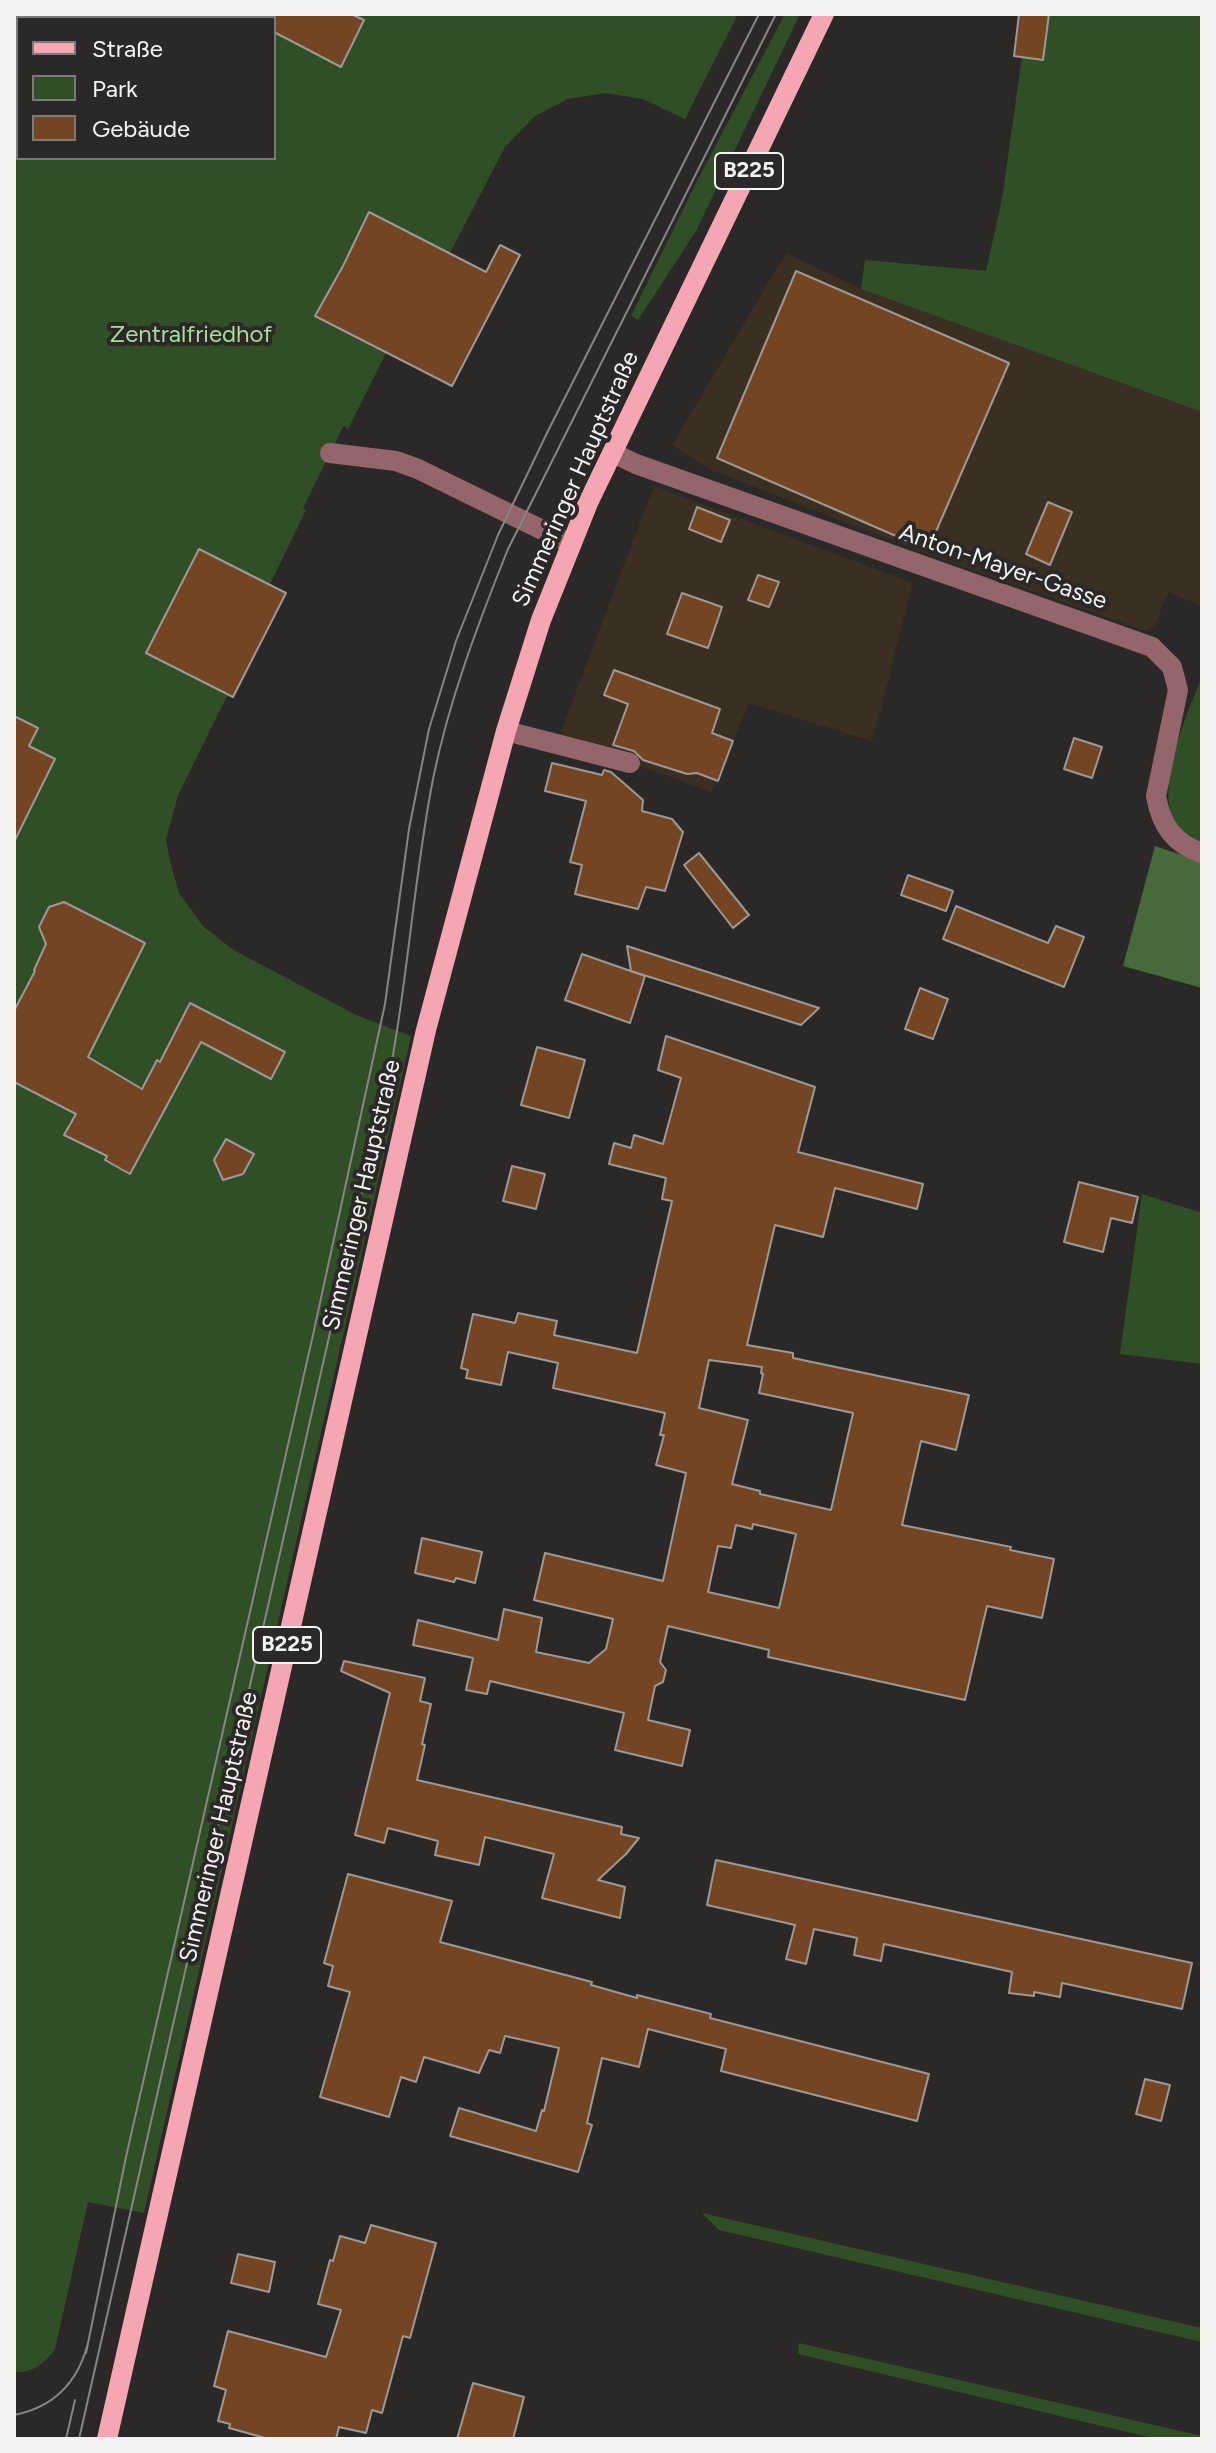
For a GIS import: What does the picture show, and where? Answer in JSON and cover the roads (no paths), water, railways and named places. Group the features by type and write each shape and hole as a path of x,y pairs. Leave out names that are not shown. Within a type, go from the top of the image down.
{"main road":[{"name":"Simmeringer Hauptstraße","path":"107,2439 426,1030 506,731 541,620 571,544 824,14"}],"street":[{"path":"330,453 396,461 418,469 571,544"},
{"name":"Anton-Mayer-Gasse","path":"613,453 932,571 1152,647 1172,667 1178,690 1156,796 1159,813 1170,833 1186,848 1202,853"},
{"path":"506,731 630,763"}],"tram line":[{"path":"86,2353 126,2157 385,1004 409,829 429,729 456,641 498,535 759,14"},
{"path":"79,2439 393,1055 427,814 447,720 475,634 508,549 776,14"},
{"path":"14,2415 41,2406 63,2391 78,2370 88,2343"},
{"path":"66,2439 75,2400"}],"park label":[{"name":"Zentralfriedhof","path":"191,335"}]}
